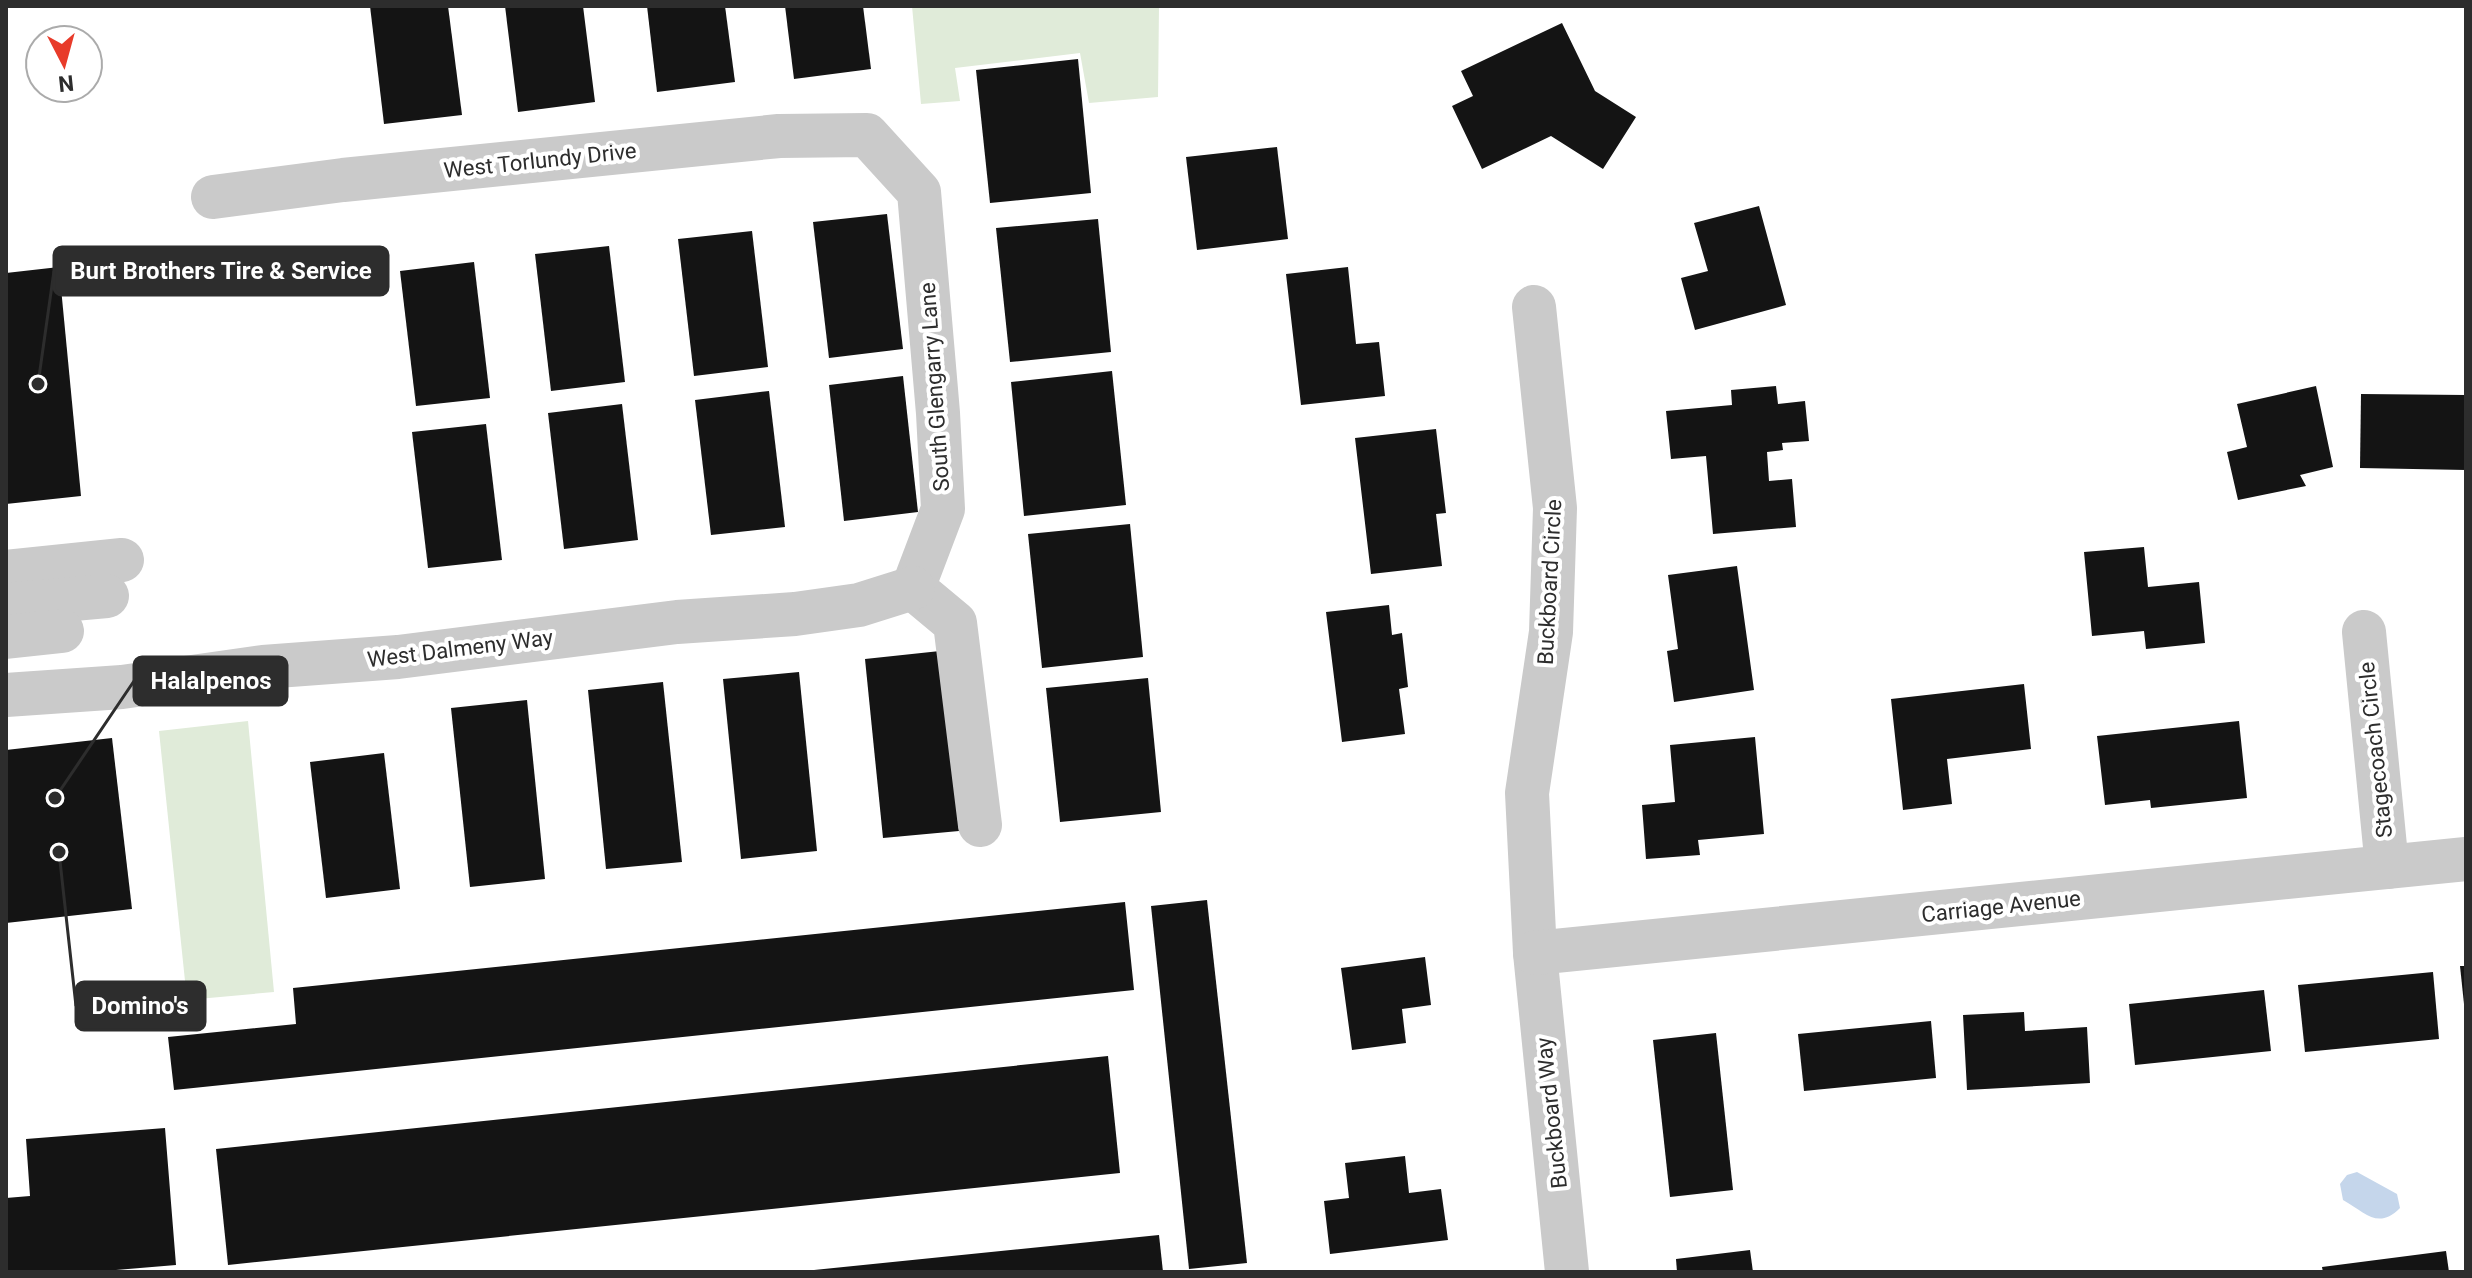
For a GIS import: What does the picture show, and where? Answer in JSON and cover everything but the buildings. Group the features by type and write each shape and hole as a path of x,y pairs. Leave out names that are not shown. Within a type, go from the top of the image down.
{"street":[{"name":"West Torlundy Drive","path":"213,197 343,180 764,137 867,135"},
{"name":"South Glengarry Lane","path":"867,135 919,192 943,509 913,588"},
{"name":"Buckboard Circle","path":"1534,307 1555,508 1551,632 1527,793 1535,953"},
{"path":"6,572 114,578 6,605"},
{"name":"West Dalmeny Way","path":"6,695 122,687 263,667 398,657 677,622 795,614 859,605 913,588"},
{"path":"913,588 955,623 980,825"},
{"path":"6,637 62,631"},
{"name":"Stagecoach Circle","path":"2364,632 2387,867"},
{"name":"Carriage Avenue","path":"1535,953 2466,859"},
{"name":"Buckboard Way","path":"1535,953 1567,1272"}],"green space":[{"path":"912,6 1159,6 1158,97 1089,103 1080,53 955,68 960,101 921,104"},
{"path":"248,721 274,992 187,1000 159,731"}],"water":[{"path":"2357,1172 2397,1194 2400,1208 2392,1215 2378,1219 2343,1200 2340,1184 2347,1175"}],"place":[{"name":"Burt Brothers Tire & Service","path":"38,384"},
{"name":"Halalpenos","path":"55,798"},
{"name":"Domino's","path":"59,852"}]}
